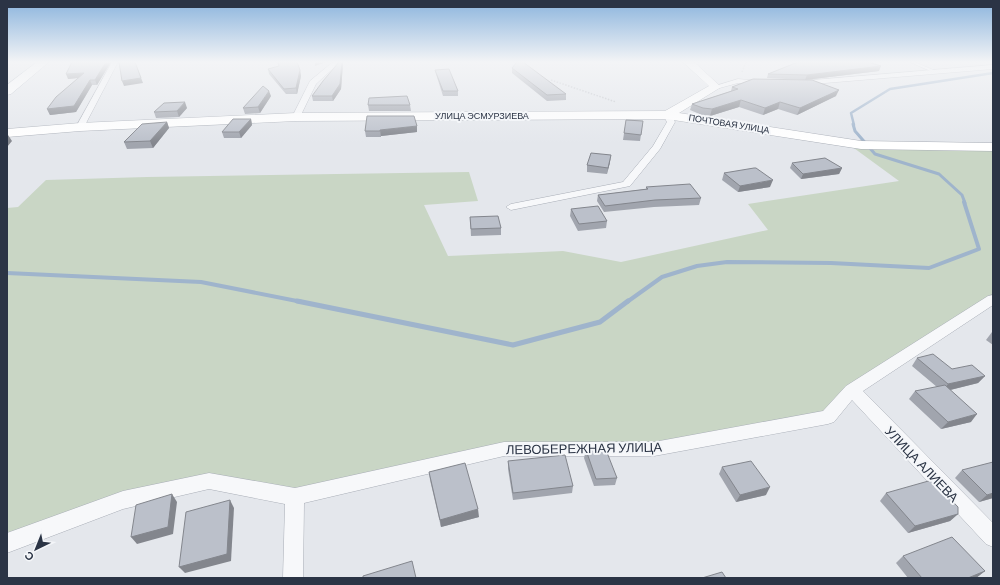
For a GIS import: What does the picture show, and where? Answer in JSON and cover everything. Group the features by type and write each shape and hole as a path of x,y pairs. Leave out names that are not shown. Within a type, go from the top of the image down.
{"street":[{"path":"80,127 100,89"},
{"path":"296,117 309,89"},
{"path":"511,207 626,184 657,147 671,122 667,114 712,89"},
{"name":"УЛИЦА ЭСМУРЗИЕВА","path":"7,133 80,127 296,117 667,114"},
{"name":"ПОЧТОВАЯ УЛИЦА","path":"667,114 861,145 993,147"},
{"name":"ЛЕВОБЕРЕЖНАЯ УЛИЦА","path":"7,543 123,500 210,481 295,497 504,449 654,449 828,417 852,390 993,299"},
{"name":"УЛИЦА АЛИЕВА","path":"852,390 993,537"},
{"path":"293,578 295,497"}],"path":[{"path":"581,89 618,103 630,115"}],"green space":[{"path":"847,143 993,147 993,299 852,390 828,417 654,449 504,449 295,497 209,481 7,543 7,208 18,207 46,180 469,172 478,201 424,205 448,256 563,251 621,262 768,230 748,204 899,181"}],"building":[{"path":"65,89 84,89 74,106 47,109 56,97"},
{"path":"260,89 267,89 269,91 258,107 243,108"},
{"path":"317,89 336,89 332,96 312,96"},
{"path":"442,89 457,89 458,91 443,91"},
{"path":"540,89 560,89 566,94 547,95"},
{"path":"737,89 839,90 800,108 780,102 765,108 741,100 712,109 703,108 692,104"},
{"path":"407,96 410,105 368,105 369,98"},
{"path":"185,102 177,111 154,112 164,103"},
{"path":"367,116 414,116 417,126 380,131 365,131"},
{"path":"233,119 251,119 239,132 222,132"},
{"path":"626,120 643,121 641,135 624,133"},
{"path":"167,122 150,141 124,142 142,124"},
{"path":"591,153 611,155 608,168 587,165"},
{"path":"825,158 842,168 803,174 792,163"},
{"path":"754,168 773,180 740,186 724,173"},
{"path":"690,184 701,198 655,200 605,206 598,195 648,189 646,187"},
{"path":"598,206 607,221 579,224 571,209"},
{"path":"498,216 501,228 471,229 470,217"},
{"path":"933,354 952,369 972,365 985,376 948,384 917,358"},
{"path":"945,385 977,414 948,422 915,391"},
{"path":"586,450 606,450 617,478 596,479"},
{"path":"565,455 573,486 513,493 508,461"},
{"path":"751,461 770,487 740,495 722,467"},
{"path":"993,462 993,493 987,495 962,470"},
{"path":"465,463 478,509 440,520 429,472"},
{"path":"932,480 958,507 958,514 915,526 886,493"},
{"path":"172,494 168,527 131,537 136,505"},
{"path":"230,500 227,554 179,567 186,512"},
{"path":"952,537 985,571 968,578 922,578 903,556"},
{"path":"412,561 416,578 363,578 363,576"},
{"path":"722,572 726,578 702,578"}],"waterway":[{"path":"854,125 851,113 890,89"},
{"path":"853,124 855,131 875,154 939,174 962,195 965,203"},
{"path":"627,302 662,277 697,266 727,262 831,263 929,268 979,249 964,202"},
{"path":"7,273 201,282 299,301"},
{"path":"299,301 513,345 600,322 628,301"}]}
